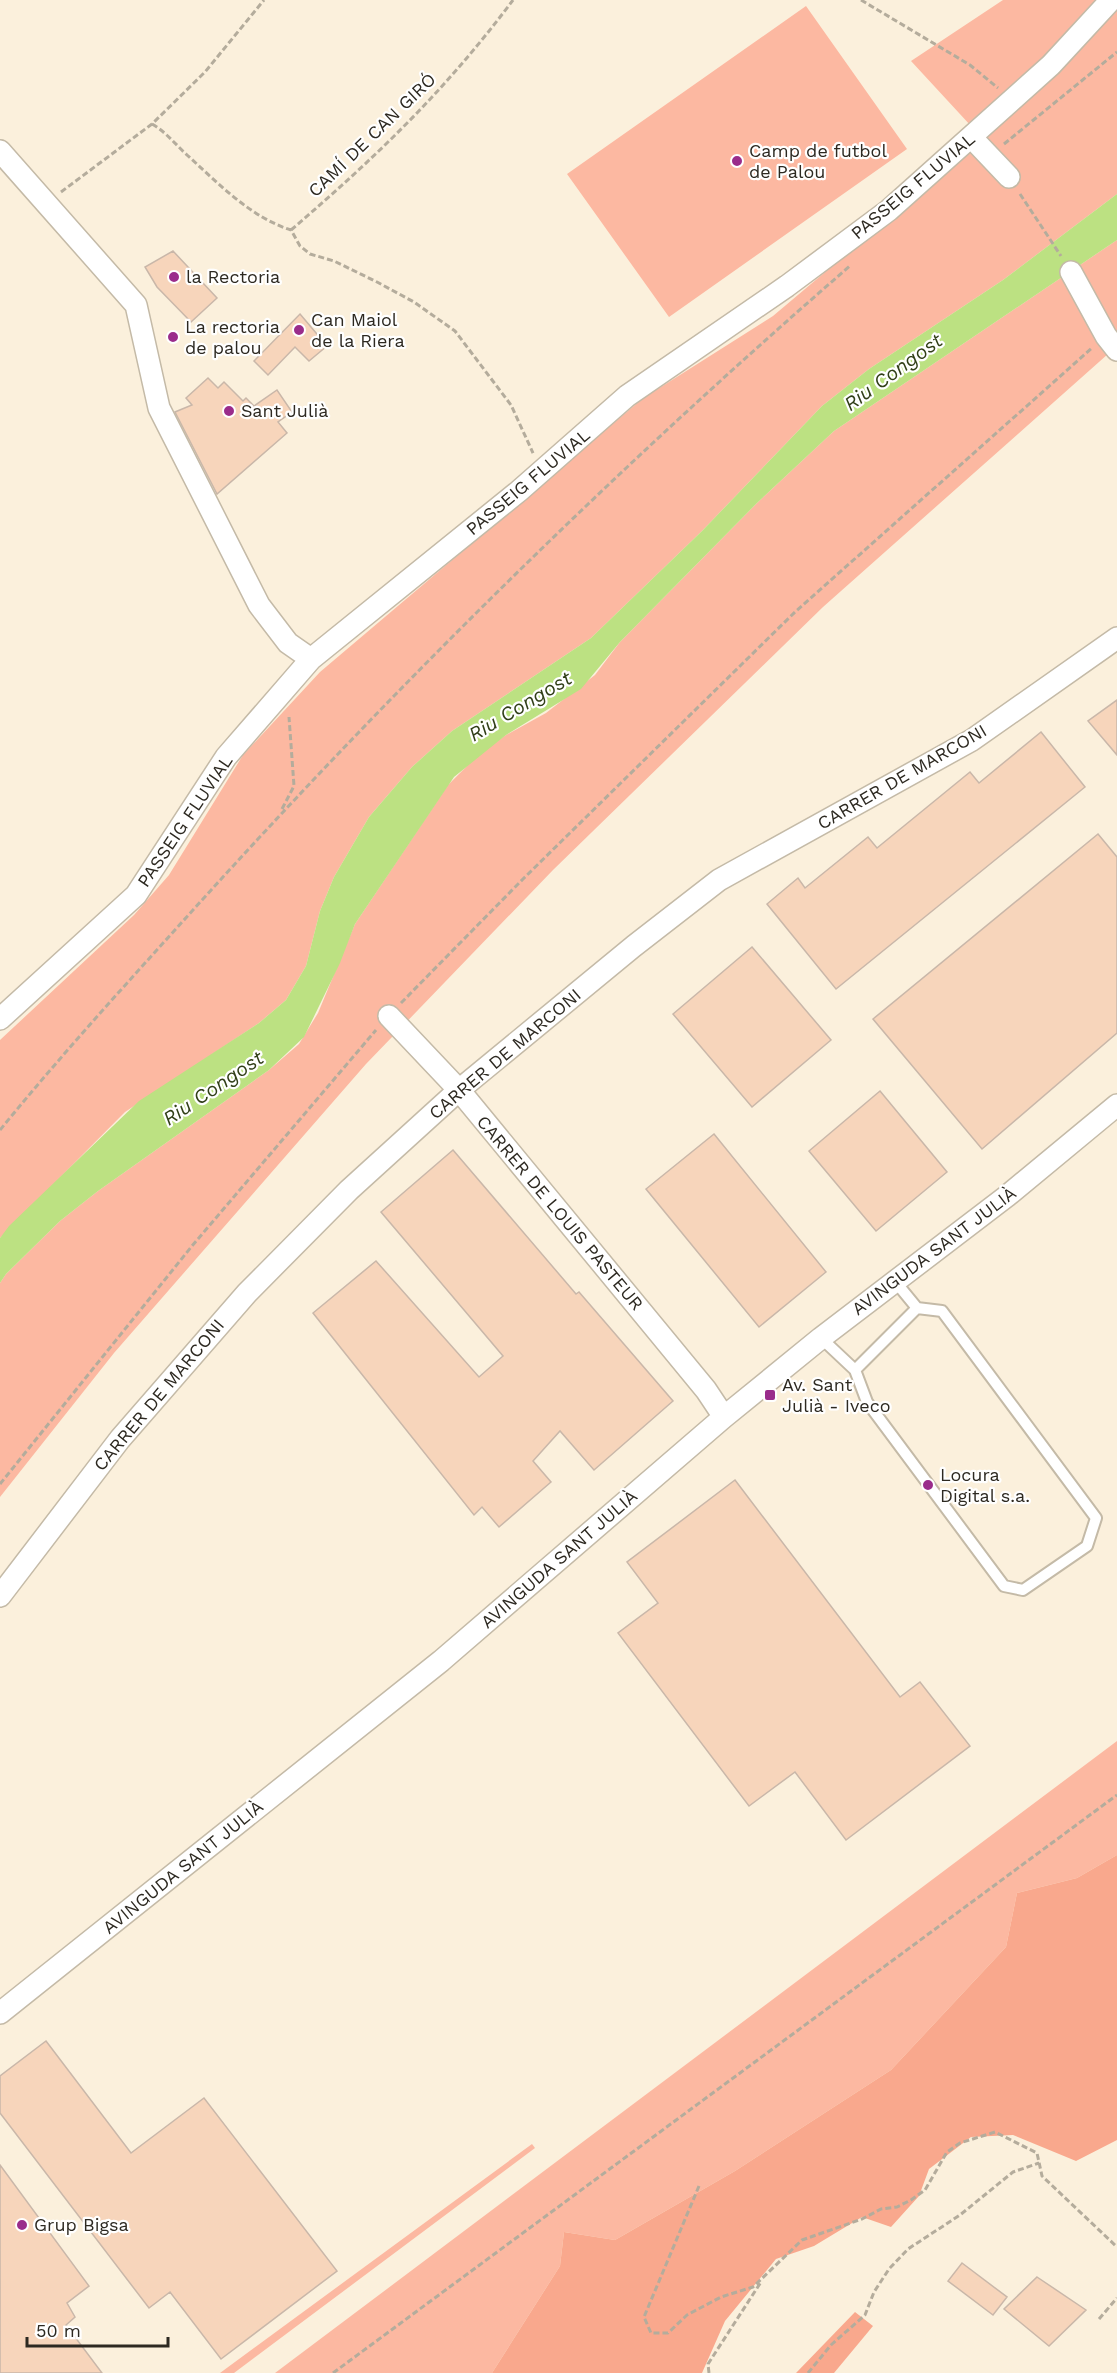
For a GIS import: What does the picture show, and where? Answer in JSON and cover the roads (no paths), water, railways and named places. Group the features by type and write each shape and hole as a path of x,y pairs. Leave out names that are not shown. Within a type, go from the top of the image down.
{"street":[{"name":"PASSEIG FLUVIAL","path":"0,1019 136,895 226,757 311,659 544,469 627,396 787,286 889,210 1051,65 1111,0"},
{"path":"972,138 988,158 1009,177"},
{"path":"0,151 136,305 159,408 259,605 288,643 311,659"},
{"path":"1071,272 1111,343"},
{"name":"CARRER DE MARCONI","path":"0,1596 120,1438 247,1293 350,1190 459,1090 634,946 719,880 972,740 1117,638"},
{"name":"CARRER DE LOUIS PASTEUR","path":"389,1016 459,1090 706,1390 724,1417"},
{"name":"AVINGUDA SANT JULIÀ","path":"0,2013 441,1661 724,1417 821,1338 894,1280 1007,1196 1117,1105"}],"lane":[{"path":"821,1338 855,1370 867,1402 1004,1586 1023,1590 1087,1546 1096,1518 942,1311 917,1308 894,1280"},
{"path":"855,1370 917,1308"}],"water":[{"name":"Riu Congost","path":"1117,194 1117,240 834,431 757,503 620,642 581,689 506,735 454,777 355,924 340,963 304,1037 269,1070 98,1191 60,1221 6,1274 0,1283 0,1238 9,1226 139,1101 259,1023 286,1000 306,966 320,911 334,877 369,817 412,767 452,731 591,638 702,531 822,406 869,369 1003,280"}],"place":[{"name":"Camp de futbol de Palou","path":"737,161"},
{"name":"la Rectoria","path":"174,277"},
{"name":"Can Maiol de la Riera","path":"299,330"},
{"name":"La rectoria de palou","path":"173,337"},
{"name":"Sant Julià","path":"229,411"},
{"name":"Av. Sant Julià - Iveco","path":"770,1395"},
{"name":"Locura Digital s.a.","path":"928,1485"},
{"name":"Grup Bigsa","path":"22,2225"}]}
